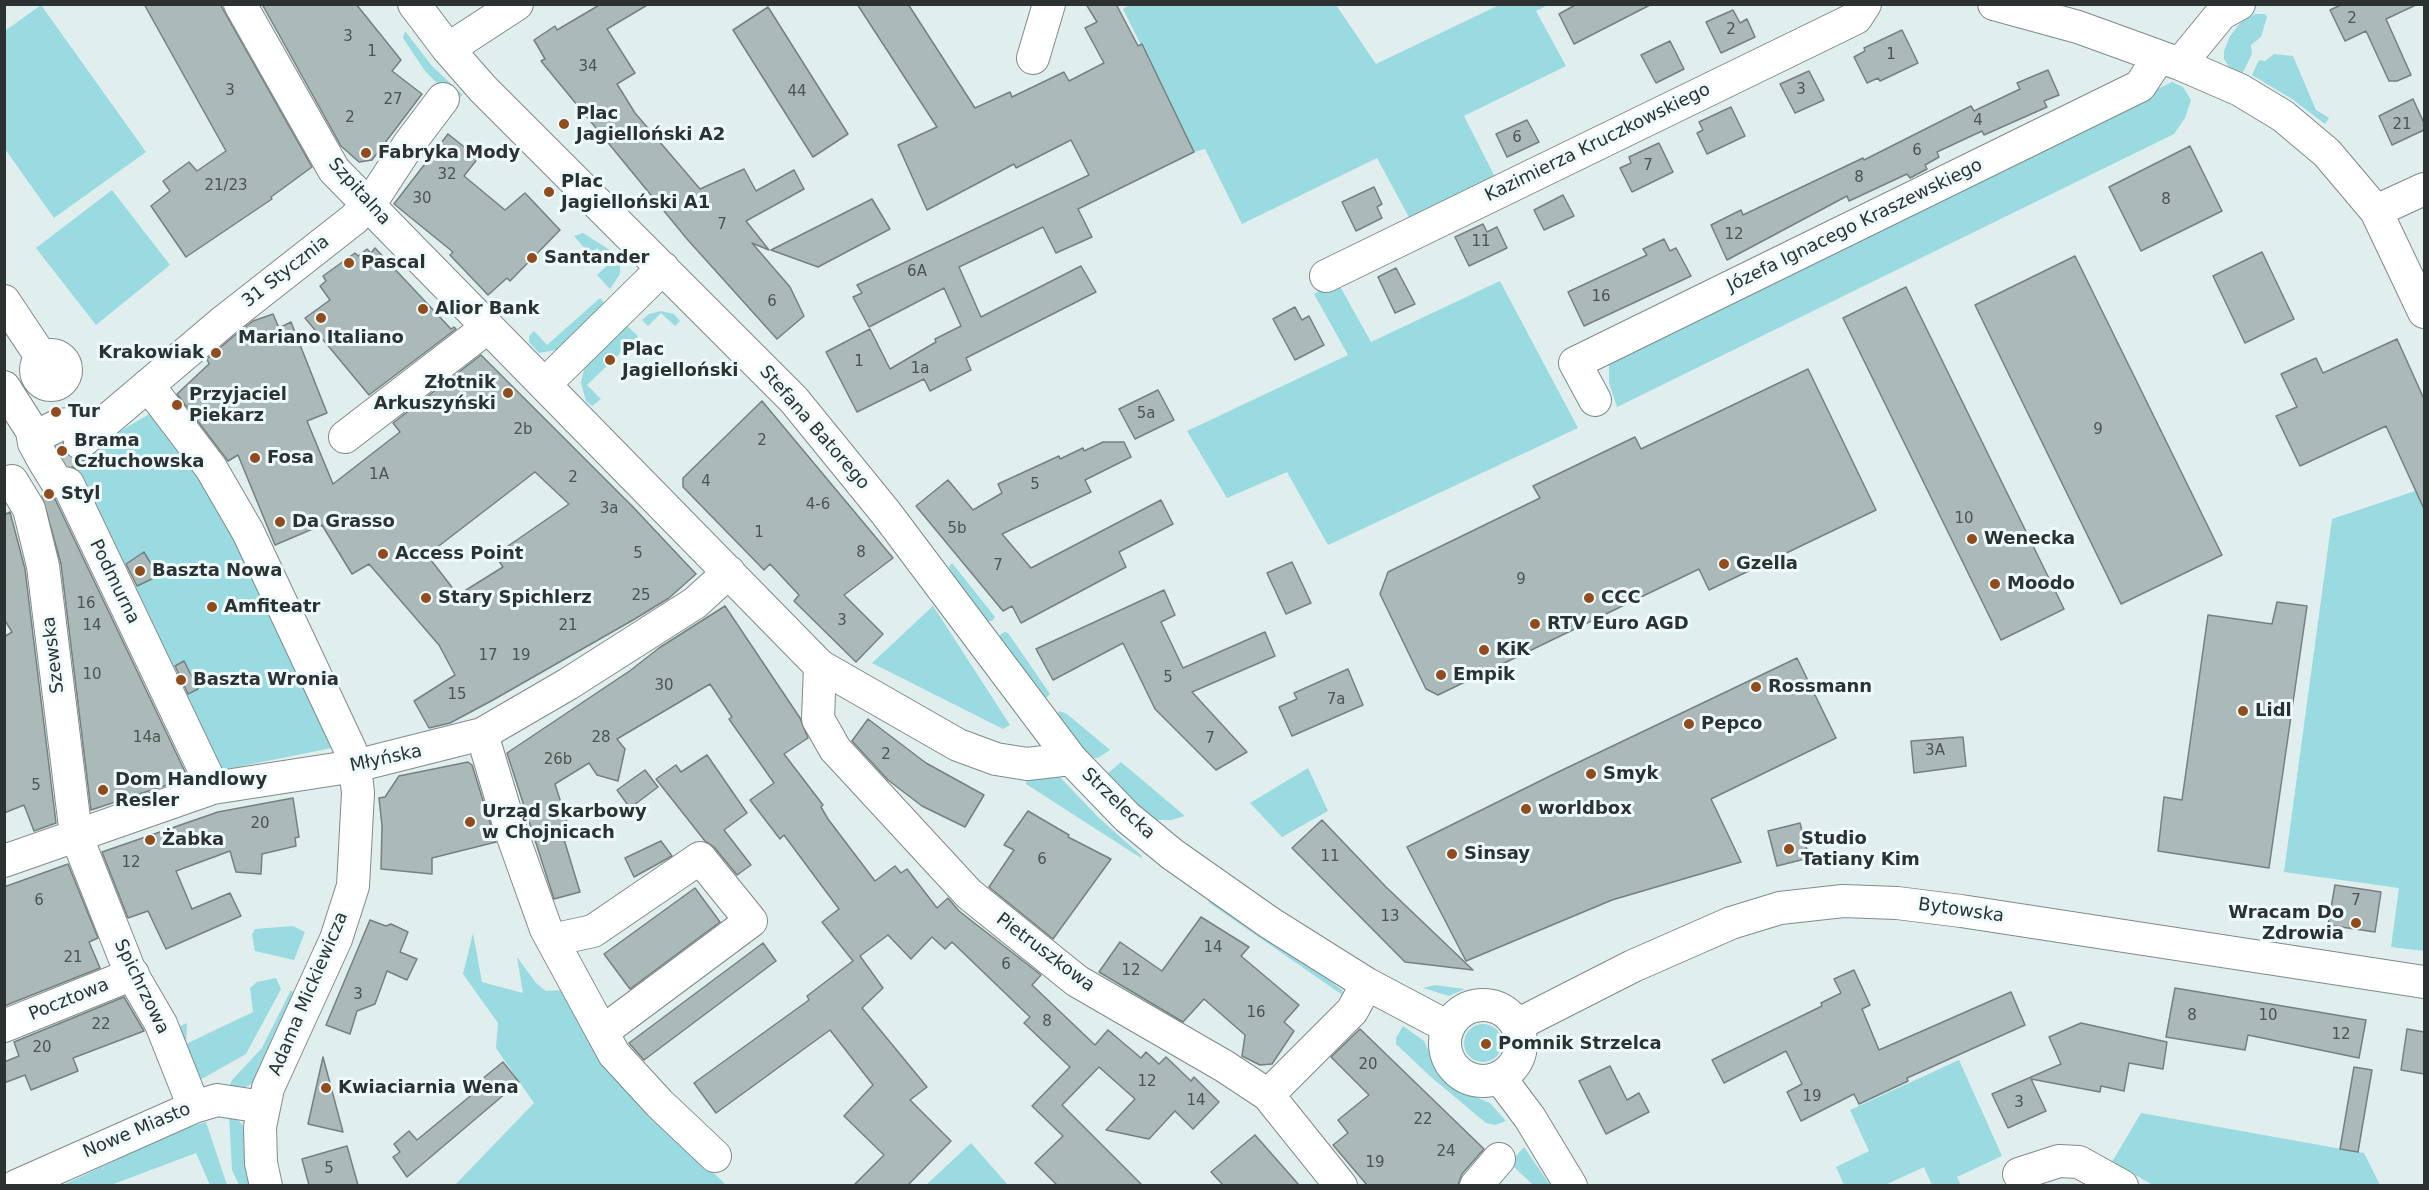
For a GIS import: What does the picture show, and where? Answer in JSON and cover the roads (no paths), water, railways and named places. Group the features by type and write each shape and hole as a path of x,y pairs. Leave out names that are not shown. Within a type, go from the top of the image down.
{"street":[{"name":"Szpitalna","path":"240,4 334,170 488,327"},
{"name":"Stefana Batorego","path":"414,4 448,49 483,89 794,400 893,522 1071,759"},
{"path":"448,49 517,4"},
{"path":"1033,58 1049,4"},
{"name":"Kazimierza Kruczkowskiego","path":"1326,276 1856,18 1865,4"},
{"path":"1994,4 2078,27 2170,60 2240,90 2283,116 2327,153 2376,211 2424,312"},
{"path":"2170,60 2225,8"},
{"name":"Józefa Ignacego Kraszewskiego","path":"1594,400 1575,363 2140,86 2170,60"},
{"name":"31 Stycznia","path":"80,443 224,321 349,223 368,204 443,99"},
{"path":"2376,211 2424,189"},
{"path":"544,384 663,268"},
{"path":"4,301 42,358"},
{"path":"345,437 488,327 729,572"},
{"name":"Adama Mickiewicza","path":"148,384 211,468 248,532 350,749 355,766 358,793 353,886 336,939 282,1057 263,1107 261,1163 266,1185"},
{"name":"Podmurna","path":"4,387 32,431 42,456 57,481 68,484 213,788"},
{"path":"8,483 42,456 45,432 59,425 104,421"},
{"name":"Szewska","path":"8,483 29,509 43,566 76,835"},
{"name":"Strzelecka","path":"729,572 820,666 958,745 996,759 1027,764 1071,759 1127,817 1172,854 1270,923 1367,984 1448,1027"},
{"name":"Młyńska","path":"4,861 213,788 355,766 482,734 568,684 695,603 729,572"},
{"name":"Pietruszkowa","path":"820,666 818,719 835,750 969,894 1077,981 1224,1066 1268,1095 1341,1185"},
{"path":"482,734 512,834 552,940 602,1032 615,1054 715,1156"},
{"name":"Spichrzowa","path":"76,835 133,974 161,1024 194,1107"},
{"path":"552,940 593,931 700,858 751,921 602,1032"},
{"name":"Bytowska","path":"1517,1025 1633,966 1731,923 1780,908 1843,901 1897,903 1961,910 2424,982"},
{"name":"Pocztowa","path":"4,1026 133,974"},
{"path":"1268,1095 1352,1011 1367,984"},
{"path":"1488,1004 1501,1008 1512,1016 1517,1025 1522,1038 1519,1059 1511,1070 1500,1078 1489,1081 1475,1080 1456,1071 1448,1059 1444,1046 1448,1027 1462,1010 1474,1005 1488,1004"},
{"path":"1500,1078 1530,1118 1571,1185"},
{"name":"Nowe Miasto","path":"16,1185 194,1107 217,1100 263,1107"},
{"path":"1476,1185 1499,1159"},
{"path":"2019,1174 2059,1161 2079,1162 2122,1185"}],"tunnel":[{"path":"47,462 80,443"}],"place":[{"name":"Plac Jagielloński A2","path":"564,124"},
{"name":"Fabryka Mody","path":"366,153"},
{"name":"Plac Jagielloński A1","path":"549,192"},
{"name":"Santander","path":"532,258"},
{"name":"Pascal","path":"349,263"},
{"name":"Alior Bank","path":"423,309"},
{"name":"Mariano Italiano","path":"321,318"},
{"name":"Krakowiak","path":"216,353"},
{"name":"Plac Jagielloński","path":"610,360"},
{"name":"Złotnik Arkuszyński","path":"508,393"},
{"name":"Przyjaciel Piekarz","path":"177,405"},
{"name":"Tur","path":"56,412"},
{"name":"Brama Człuchowska","path":"62,451"},
{"name":"Fosa","path":"255,458"},
{"name":"Styl","path":"49,494"},
{"name":"Da Grasso","path":"280,522"},
{"name":"Wenecka","path":"1972,539"},
{"name":"Access Point","path":"383,554"},
{"name":"Gzella","path":"1724,564"},
{"name":"Baszta Nowa","path":"140,571"},
{"name":"Moodo","path":"1995,584"},
{"name":"Stary Spichlerz","path":"426,598"},
{"name":"CCC","path":"1589,598"},
{"name":"Amfiteatr","path":"212,607"},
{"name":"RTV Euro AGD","path":"1535,624"},
{"name":"KiK","path":"1484,650"},
{"name":"Empik","path":"1441,675"},
{"name":"Baszta Wronia","path":"181,680"},
{"name":"Rossmann","path":"1756,687"},
{"name":"Lidl","path":"2243,711"},
{"name":"Pepco","path":"1689,724"},
{"name":"Smyk","path":"1591,774"},
{"name":"Dom Handlowy Resler","path":"103,790"},
{"name":"worldbox","path":"1526,809"},
{"name":"Urząd Skarbowy w Chojnicach","path":"470,822"},
{"name":"Żabka","path":"150,840"},
{"name":"Studio Tatiany Kim","path":"1789,849"},
{"name":"Sinsay","path":"1452,854"},
{"name":"Wracam Do Zdrowia","path":"2356,923"},
{"name":"Pomnik Strzelca","path":"1486,1044"},
{"name":"Kwiaciarnia Wena","path":"326,1088"}]}
